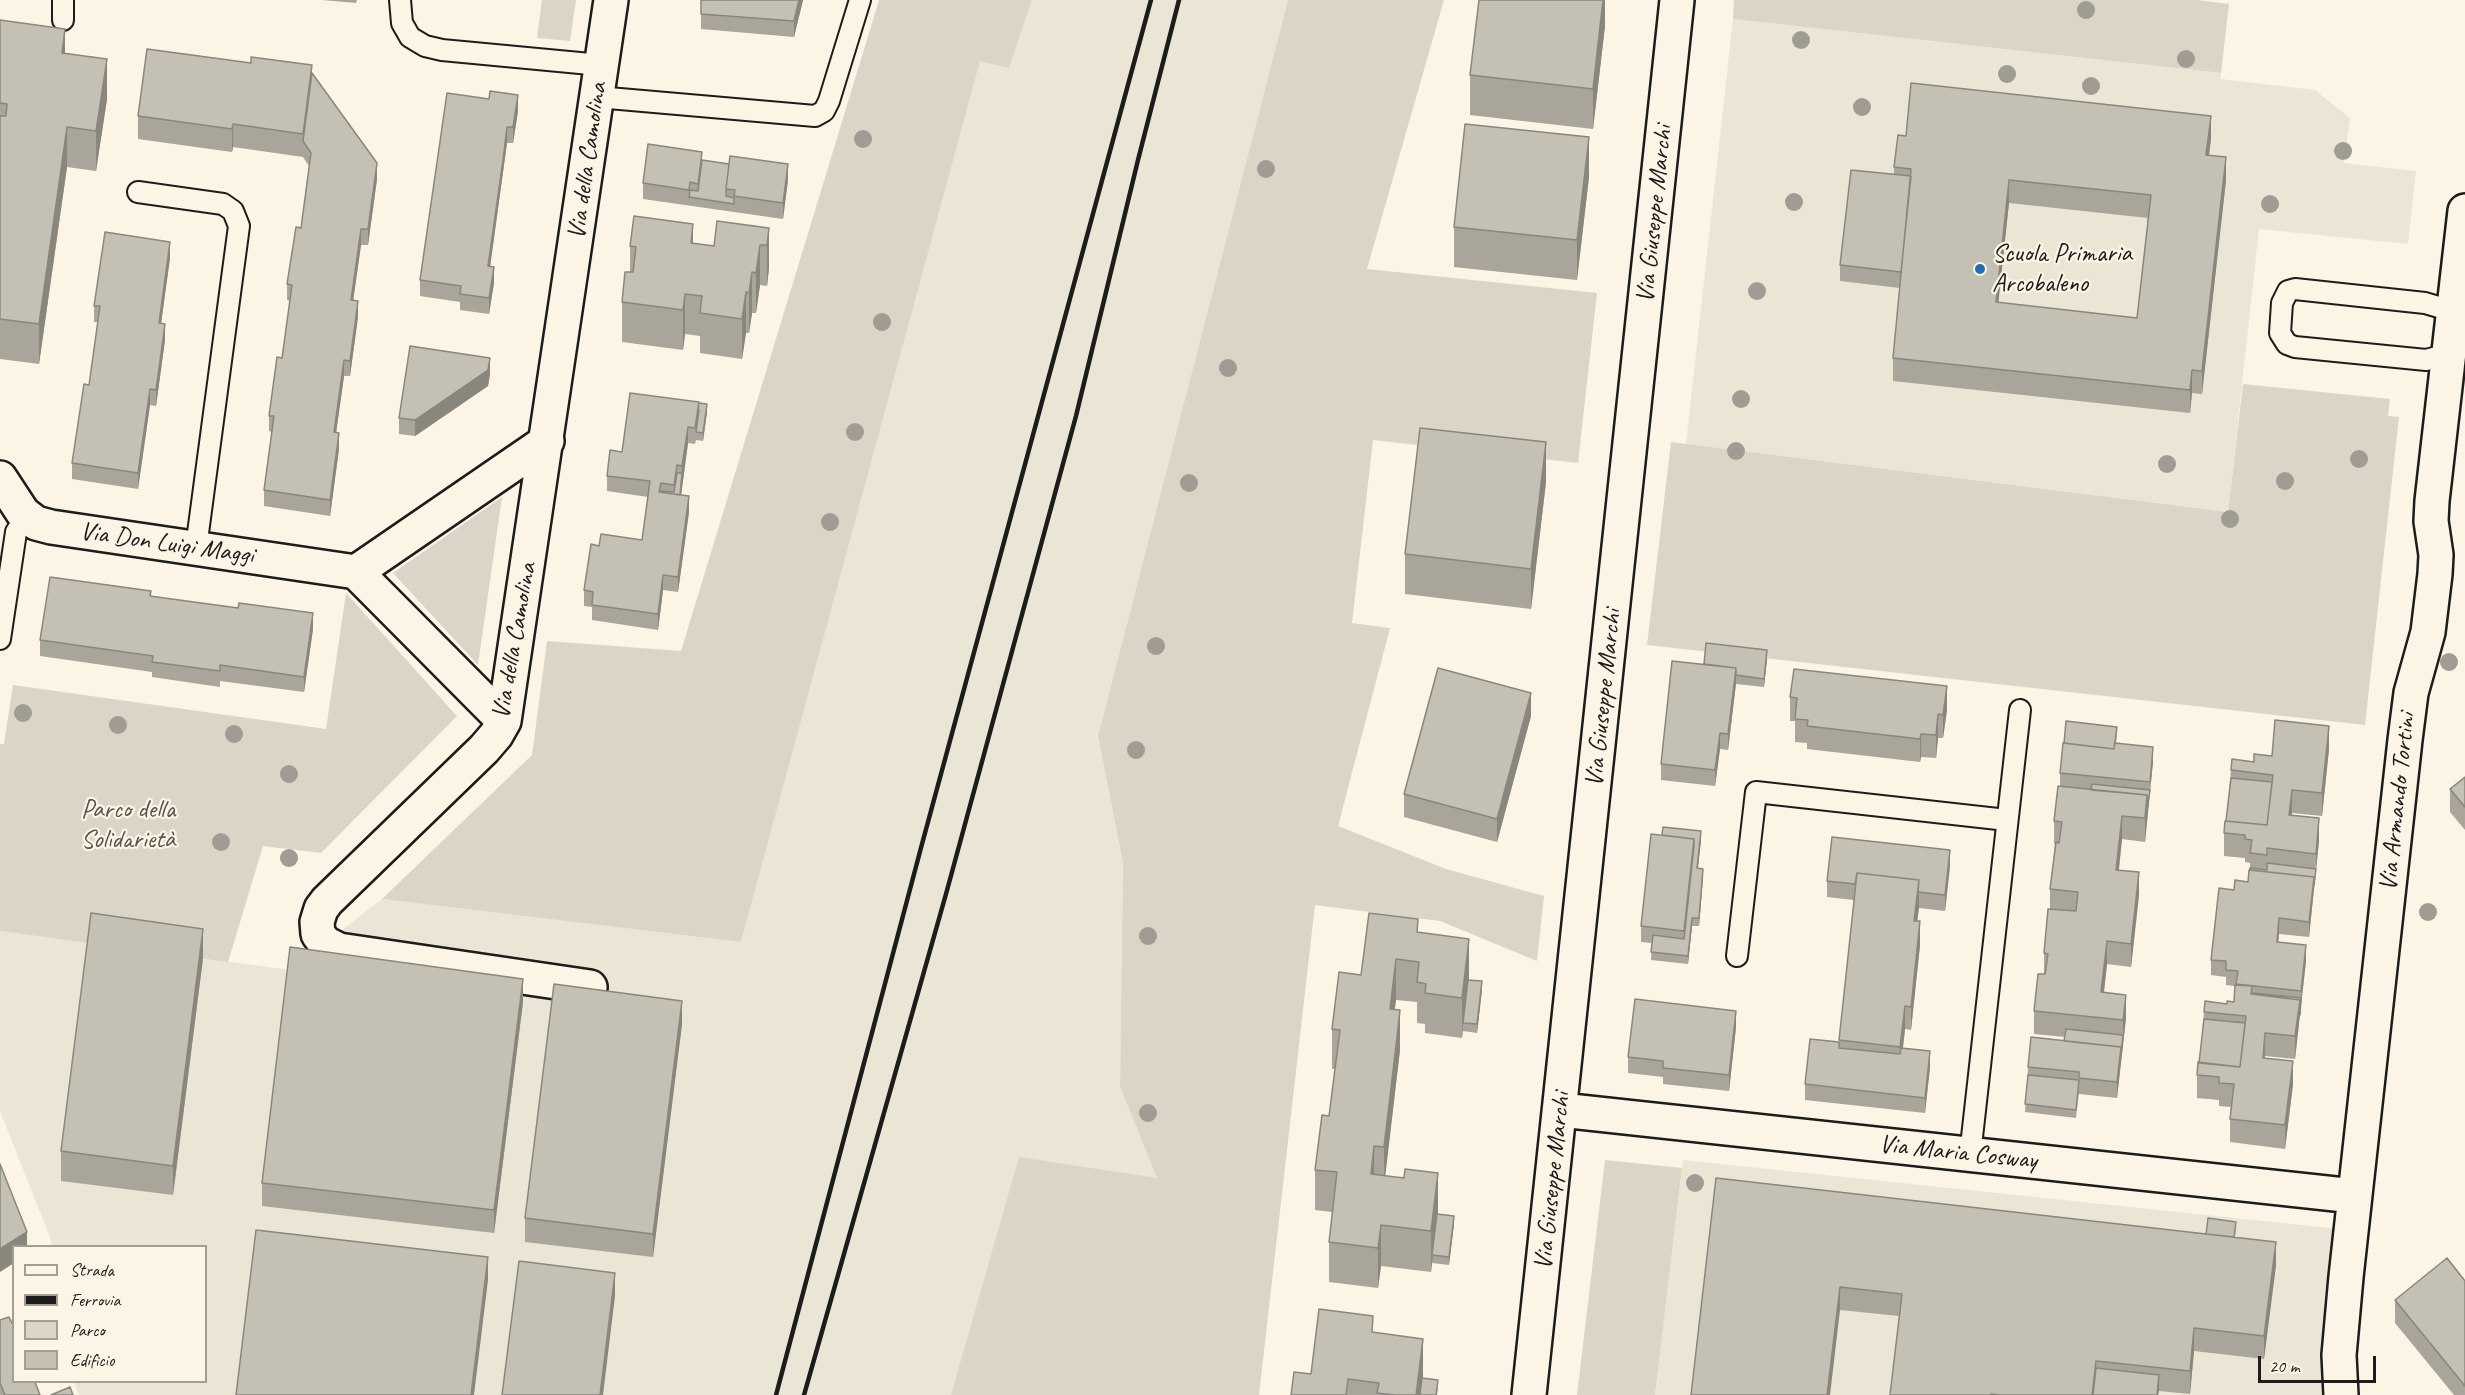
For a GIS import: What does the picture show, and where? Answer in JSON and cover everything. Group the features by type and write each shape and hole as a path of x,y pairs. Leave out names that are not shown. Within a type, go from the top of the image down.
{"street":[{"name":"Via della Camolina","path":"590,987 352,953 325,943 318,934 318,922 321,909 327,901 484,749 504,721 611,0"},
{"name":"Via Giuseppe Marchi","path":"1529,1395 1677,0"},
{"name":"Via Armando Tortini","path":"2341,1395 2339,1355 2354,1196 2411,693 2428,632 2435,574 2436,555 2431,521 2432,501 2465,211"},
{"path":"504,721 356,572 546,441"},
{"name":"Via Don Luigi Maggi","path":"0,478 14,502 27,515 36,523 51,527 356,572"},
{"name":"Via Maria Cosway","path":"1561,1110 2354,1196"}],"lane":[{"path":"400,0 402,23 410,36 425,46 442,50 601,65"},
{"path":"597,97 815,116 824,111 830,101 860,0"},
{"path":"138,192 223,204 233,211 239,226 196,548"},
{"path":"2295,289 2435,305 2448,313 2451,334 2441,356 2426,360 2295,347 2287,344 2280,333 2284,296 2288,291 2295,289"},
{"path":"0,639 16,532 27,515"},
{"path":"1970,1155 2019,710"},
{"path":"1737,956 1756,792 2007,820"}],"shaded area":[{"path":"1032,0 1288,0 1098,736 1123,863 1120,1087 1157,1178 951,1395 79,1395 74,1383 207,1383 207,1245 51,1245 0,1111 0,931 290,970 382,899 741,942 980,60 1009,67"},
{"name":"Scuola Primaria Arcobaleno","path":"1733,19 2221,73 2221,79 2315,90 2350,118 2344,163 2416,171 2408,244 2259,229 2228,512 1686,444"},
{"path":"1683,1160 2349,1230 2337,1395 1655,1395"}],"green space":[{"path":"542,0 576,0 570,41 537,38"},
{"path":"879,0 1032,0 1009,68 980,61 741,942 382,899 532,755 547,641 681,651"},
{"path":"1288,0 1444,0 1367,269 1597,293 1578,463 1373,440 1352,623 1390,628 1338,826 1446,869 1544,896 1537,961 1440,921 1315,905 1259,1395 951,1395 1019,1157 1157,1178 1120,1087 1123,863 1098,736"},
{"path":"1734,0 2197,0 2229,4 2221,73 1733,19"},
{"path":"2243,384 2390,399 2388,416 2399,417 2365,725 1647,645 1671,442 2228,512"},
{"path":"502,497 478,665 393,573"},
{"name":"Parco della Solidarietà","path":"346,593 457,716 321,853 263,846 228,962 0,931 0,744 4,744 13,685 326,729"},
{"path":"1605,1160 1682,1168 1655,1395 1577,1395"}],"building":[{"path":"701,0 799,0 794,21 701,14"},
{"path":"1479,0 1603,0 1593,89 1470,75"},
{"path":"0,20 65,29 62,53 107,59 96,131 67,127 39,324 0,319 0,116 6,116 7,104 0,103"},
{"path":"147,49 251,63 251,57 312,65 303,134 233,124 232,129 138,116"},
{"path":"312,73 377,163 368,229 361,229 351,300 358,301 350,361 344,360 334,432 339,433 330,500 264,490 274,416 269,416 277,357 282,358 292,285 287,284 296,227 301,228 311,153 303,141"},
{"path":"1911,83 2211,116 2206,155 2226,157 2202,371 2192,370 2190,390 1893,358 1911,169 1894,167 1898,135 1906,136","holes":["2009,180 2151,195 2137,318 1996,302"]},
{"path":"490,91 518,95 513,127 507,127 488,266 494,267 489,298 460,294 461,286 420,280 447,93 489,99"},
{"path":"1465,124 1589,137 1577,240 1454,227"},
{"path":"648,144 702,152 698,184 690,182 689,190 643,183"},
{"path":"730,156 788,164 783,203 734,196 735,190 726,189"},
{"path":"702,160 729,164 726,196 734,198 734,204 689,197 690,190 698,191"},
{"path":"1851,170 1911,176 1901,272 1840,265"},
{"path":"634,216 693,224 691,243 714,246 717,221 769,228 767,245 760,245 756,273 752,272 749,293 746,292 742,319 700,313 702,296 685,294 683,310 622,302 625,272 633,272 636,247 630,246"},
{"path":"105,232 170,242 159,323 165,324 156,390 150,389 138,473 72,463 84,384 89,385 100,306 94,306"},
{"path":"410,346 490,358 488,370 415,420 399,418"},
{"path":"630,393 699,402 695,428 688,427 682,466 677,465 674,485 661,483 659,492 689,496 678,577 663,575 658,614 592,605 593,592 584,590 591,544 599,546 601,534 642,540 650,481 607,476 610,450 622,452"},
{"path":"699,403 707,404 703,433 696,432"},
{"path":"1420,428 1546,442 1531,569 1405,554"},
{"path":"677,473 682,473 680,495 660,492 674,492"},
{"path":"50,577 151,591 150,596 238,608 239,603 313,613 304,677 220,665 220,671 152,662 153,656 40,640"},
{"path":"1706,643 1767,650 1764,679 1736,675 1736,668 1704,664"},
{"path":"1672,661 1736,668 1728,734 1720,733 1715,770 1661,764"},
{"path":"1438,668 1531,693 1497,819 1404,794"},
{"path":"1794,669 1947,686 1943,715 1938,714 1936,735 1921,734 1920,739 1807,726 1808,720 1795,719 1797,698 1790,697"},
{"path":"2275,720 2329,726 2322,793 2292,790 2289,815 2319,818 2316,854 2267,848 2267,855 2250,853 2252,840 2245,839 2245,835 2224,833 2225,821 2267,825 2273,775 2231,770 2232,759 2254,762 2254,754 2272,756"},
{"path":"2066,721 2117,727 2114,749 2064,743"},
{"path":"2063,743 2114,749 2115,743 2153,747 2150,782 2060,773"},
{"path":"2465,777 2465,807 2450,789"},
{"path":"2231,778 2272,782 2267,825 2226,821"},
{"path":"2092,784 2150,790 2147,810 2147,795 2091,790"},
{"path":"2058,786 2147,795 2145,818 2122,816 2116,870 2139,872 2131,944 2107,941 2101,992 2126,995 2123,1020 2034,1011 2038,974 2045,974 2048,954 2044,953 2048,909 2076,911 2078,892 2050,889 2056,842 2059,843 2062,822 2054,821"},
{"path":"1663,827 1701,831 1697,868 1703,869 1699,918 1692,918 1688,956 1651,952 1653,935 1684,939 1694,846 1694,839 1662,835"},
{"path":"1651,834 1694,839 1684,931 1641,926"},
{"path":"1832,837 1950,850 1945,895 1918,892 1919,880 1857,873 1855,884 1827,881"},
{"path":"2267,863 2316,869 2314,885 2314,877 2250,870 2250,868 2267,870"},
{"path":"2249,870 2314,877 2309,922 2279,918 2277,942 2306,945 2301,991 2236,984 2238,971 2226,970 2226,961 2211,960 2219,888 2234,890 2235,880 2248,882"},
{"path":"1857,873 1919,880 1914,921 1920,921 1911,1007 1905,1006 1900,1047 1839,1040"},
{"path":"91,913 203,929 173,1166 61,1151"},
{"path":"1369,913 1418,919 1417,932 1469,939 1462,998 1425,993 1426,984 1417,982 1419,962 1396,959 1390,1009 1400,1010 1397,1037 1384,1147 1374,1146 1371,1174 1404,1178 1405,1169 1438,1173 1431,1231 1381,1225 1378,1248 1329,1242 1337,1172 1315,1170 1322,1115 1329,1116 1340,1030 1332,1029 1339,972 1361,975"},
{"path":"290,947 523,979 494,1210 262,1183"},
{"path":"1468,980 1482,981 1477,1024 1463,1023"},
{"path":"554,984 682,1001 653,1234 525,1218"},
{"path":"2235,985 2252,986 2251,994 2300,1000 2295,1036 2265,1033 2263,1058 2293,1061 2285,1125 2230,1119 2234,1084 2219,1083 2219,1077 2197,1075 2198,1062 2240,1067 2246,1016 2204,1012 2205,1001 2227,1004 2227,1001 2234,1002"},
{"path":"2252,993 2301,998 2300,1015 2300,1000"},
{"path":"1635,999 1736,1011 1729,1075 1663,1068 1663,1061 1628,1057"},
{"path":"2204,1019 2245,1023 2240,1067 2199,1063"},
{"path":"2066,1029 2123,1035 2121,1054 2121,1047 2064,1041"},
{"path":"2031,1037 2121,1047 2117,1082 2079,1078 2079,1072 2028,1067"},
{"path":"1810,1039 1839,1042 1839,1048 1900,1054 1901,1048 1930,1051 1925,1098 1805,1084"},
{"path":"2028,1075 2079,1080 2076,1110 2025,1104"},
{"path":"0,1164 27,1232 0,1249"},
{"path":"1716,1178 2276,1242 2264,1336 2194,1328 2190,1371 2096,1361 2092,1395 1890,1395 1902,1294 1840,1287 1827,1395 1691,1395"},
{"path":"1437,1214 1454,1216 1449,1257 1432,1255"},
{"path":"2208,1218 2236,1222 2234,1237 2206,1234"},
{"path":"256,1230 488,1257 471,1395 236,1395"},
{"path":"2447,1258 2465,1281 2465,1386 2395,1300"},
{"path":"519,1261 615,1273 600,1395 502,1395"},
{"path":"1319,1309 1373,1316 1372,1332 1423,1339 1416,1395 1377,1393 1379,1383 1348,1379 1346,1395 1291,1395 1294,1372 1311,1374"},
{"path":"9,1317 12,1323 12,1383 35,1383 40,1395 5,1395 0,1383 0,1320"},
{"path":"2096,1368 2159,1375 2157,1395 2093,1395"},
{"path":"1422,1378 1438,1380 1436,1395 1420,1395"},
{"path":"70,1387 73,1395 51,1395"}],"railway":[{"path":"776,1395 922,844 1151,0"},
{"path":"804,1395 946,894 1076,416 1179,0"}],"place":[{"name":"Scuola Primaria Arcobaleno","path":"1980,269"}]}
